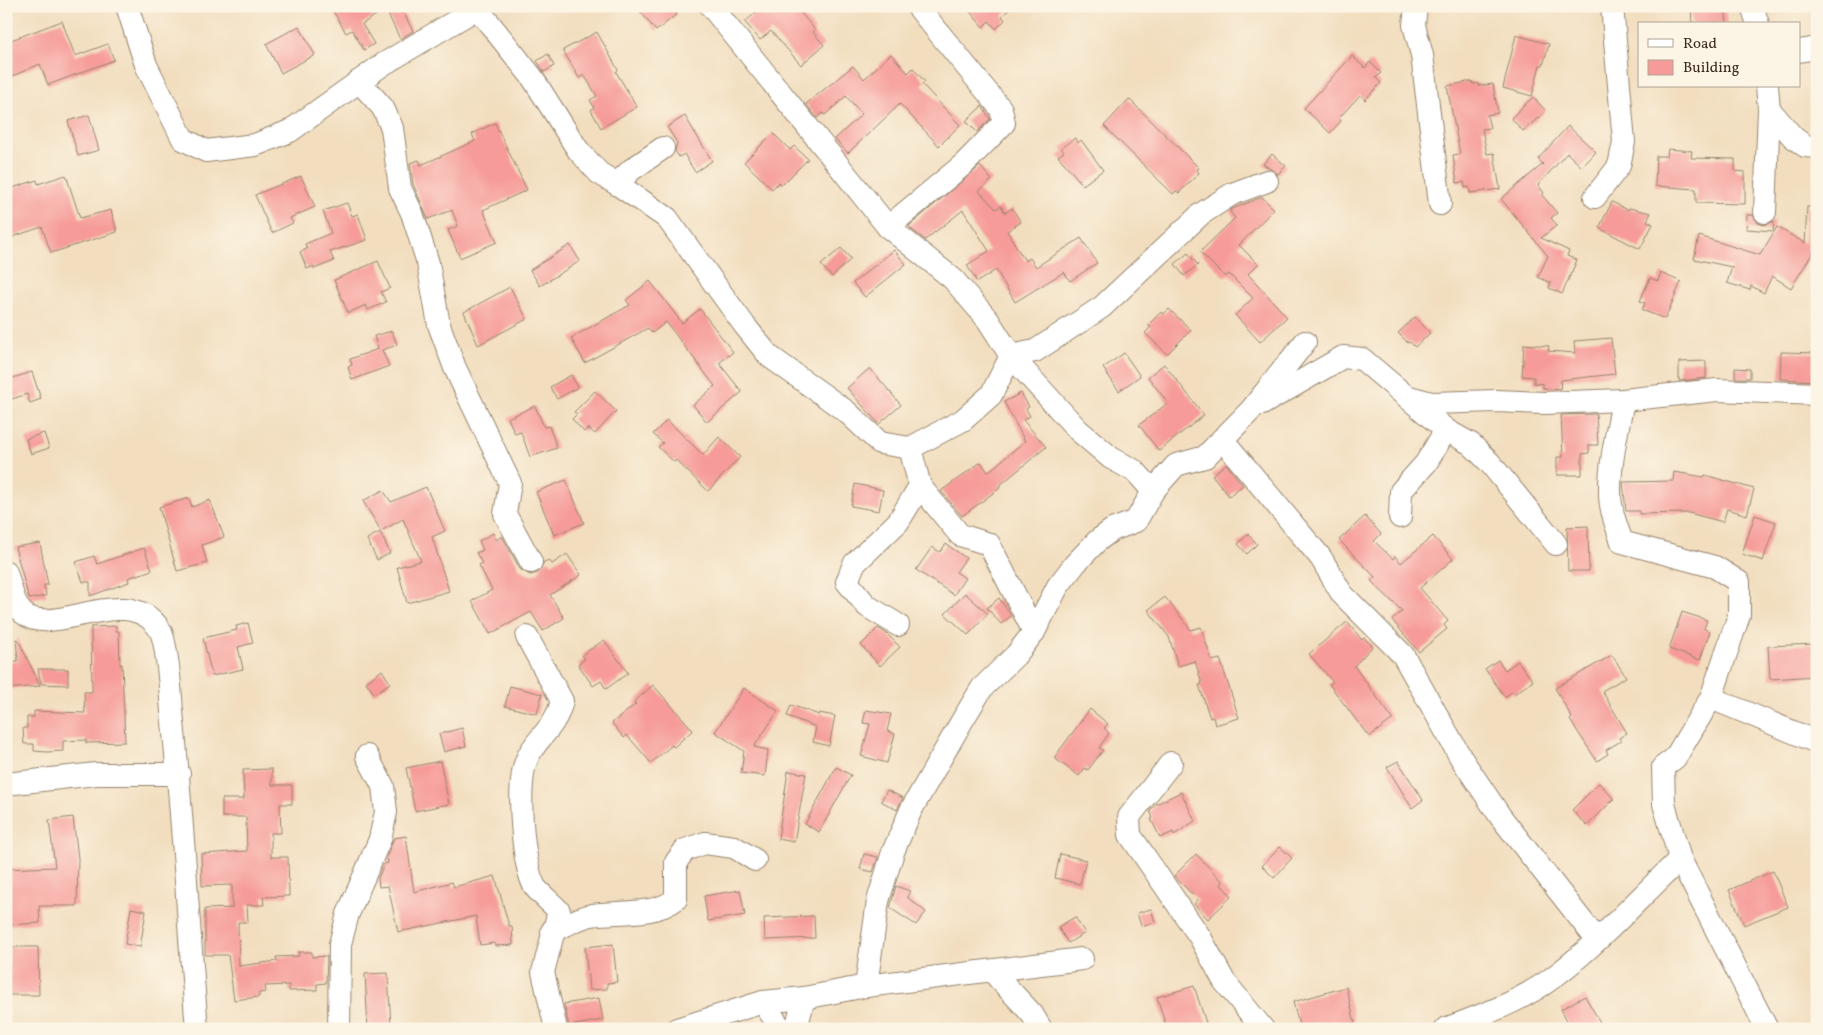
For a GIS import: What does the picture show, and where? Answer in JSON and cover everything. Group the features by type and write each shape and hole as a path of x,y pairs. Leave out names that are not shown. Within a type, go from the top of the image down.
{"street":[{"path":"127,6 146,65 183,139 206,151 255,145 290,131 382,65 479,8 532,77 578,150 599,173 667,218 769,356 847,412 880,443 910,448 963,420 991,395 1011,356"},
{"path":"711,6 888,227 953,279 988,320 1011,356 1078,430 1111,458 1135,471 1153,492"},
{"path":"888,227 964,164 1004,122 1000,108 917,6"},
{"path":"1416,6 1414,25 1422,55 1440,204"},
{"path":"1595,197 1619,166 1624,142 1612,6"},
{"path":"1752,6 1757,22"},
{"path":"1800,51 1817,48"},
{"path":"359,81 383,108 392,128 400,188 412,213 428,263 439,325 455,368 510,484 505,514 531,562"},
{"path":"1764,212 1769,109 1767,88"},
{"path":"1769,109 1799,142 1805,146 1817,147"},
{"path":"617,184 631,170 663,148"},
{"path":"1011,356 1035,351 1102,307 1201,214 1232,194 1267,181"},
{"path":"866,986 878,901 893,852 911,810 982,688 1016,655 1034,632 1058,586 1075,564 1097,541 1112,530 1136,521 1153,492 1176,465 1205,458 1251,410 1305,342"},
{"path":"1251,410 1343,358 1362,359 1446,430 1470,444 1490,463 1556,544"},
{"path":"1406,396 1432,403 1623,400 1716,390 1817,394"},
{"path":"1623,400 1609,490 1622,542 1715,567 1740,582 1739,614 1712,698 1674,758 1663,767 1664,804 1680,859 1767,1029"},
{"path":"1400,517 1401,491 1426,464 1446,430"},
{"path":"1222,439 1321,558 1342,594 1403,655 1461,758 1500,816 1597,940"},
{"path":"910,448 920,486 960,536 989,544 1034,632"},
{"path":"898,625 867,606 847,582 854,564 898,522 920,486"},
{"path":"6,572 21,612 31,620 52,620 92,612 129,608 145,617 160,631 168,669 179,774 197,1029"},
{"path":"527,636 562,701 558,717 526,759 521,792 523,843 534,886 559,911 552,931 543,972 556,1029"},
{"path":"1712,698 1817,742"},
{"path":"339,1029 340,944 348,914 380,839 386,812 383,786 367,756"},
{"path":"1171,762 1129,817 1130,835 1200,937 1224,981 1263,1029"},
{"path":"6,784 96,774 179,774"},
{"path":"552,931 590,915 630,914 670,904 676,899 676,862 685,850 706,843 734,847 755,860"},
{"path":"1445,1029 1494,1012 1553,977 1597,940 1680,859"},
{"path":"677,1029 764,1002 804,998 866,986 1082,959"},
{"path":"992,971 1032,1014 1042,1029"},
{"path":"796,1029 804,998"},
{"path":"764,1002 781,1029"}],"building":[{"path":"340,6 390,6 362,24 374,44 364,50 352,30 346,33 333,11"},
{"path":"636,6 670,6 677,14 656,31"},
{"path":"763,6 795,6 815,30 813,32 824,45 801,65 771,31 760,40 745,22"},
{"path":"965,6 1013,6 1002,16 1005,20 996,29 989,21 983,27"},
{"path":"1691,6 1725,6 1727,22 1692,22"},
{"path":"401,8 413,31 400,39 388,14"},
{"path":"62,21 75,56 108,44 114,60 48,85 40,64 6,79 6,42"},
{"path":"299,26 315,55 281,73 266,44"},
{"path":"597,32 618,70 616,72 637,107 601,128 591,110 594,107 590,100 597,96 584,75 579,78 563,50"},
{"path":"1516,35 1549,44 1543,65 1540,65 1532,96 1503,88"},
{"path":"548,54 554,66 544,72 537,61"},
{"path":"891,54 908,73 913,68 925,82 922,84 960,125 939,146 900,104 848,153 835,139 862,114 846,96 825,115 823,113 817,118 806,104 853,66 864,79"},
{"path":"1352,56 1365,68 1370,62 1381,73 1376,78 1381,83 1365,100 1360,95 1339,118 1341,121 1330,133 1304,108"},
{"path":"1472,81 1473,84 1479,83 1479,86 1493,84 1498,113 1487,115 1490,128 1482,129 1487,154 1494,153 1500,189 1470,193 1469,187 1465,188 1464,182 1457,183 1453,155 1460,154 1447,86"},
{"path":"1533,97 1546,111 1523,131 1511,118"},
{"path":"1129,99 1199,168 1197,170 1199,173 1179,193 1176,191 1173,194 1104,126"},
{"path":"982,106 990,119 977,132 966,121"},
{"path":"89,115 99,150 78,156 68,121"},
{"path":"685,116 712,161 695,172 684,154 679,157 675,151 677,143 667,127"},
{"path":"495,123 527,190 483,210 497,242 460,258 448,230 458,226 452,210 428,219 413,184 410,163 419,160 421,165 475,141 472,134"},
{"path":"1568,126 1596,152 1582,167 1567,153 1538,185 1544,193 1542,195 1557,213 1551,218 1557,225 1541,238 1569,251 1567,256 1577,260 1562,294 1549,288 1551,283 1538,277 1548,256 1501,199 1543,164 1538,159"},
{"path":"773,133 790,150 794,146 808,159 782,185 779,182 772,189 744,162"},
{"path":"1075,138 1078,143 1081,140 1103,170 1083,185 1058,156 1064,152 1061,148"},
{"path":"1668,149 1692,151 1691,158 1735,159 1735,171 1745,172 1745,204 1696,203 1696,189 1655,186 1656,156 1667,156"},
{"path":"1272,154 1286,166 1278,174 1263,164"},
{"path":"980,166 992,180 979,191 996,209 1001,206 1005,213 1012,208 1021,222 1007,231 1025,261 1030,258 1036,267 1081,238 1097,263 1070,281 1064,272 1015,302 996,270 977,282 967,265 989,251 963,210 925,240 911,229 909,226"},
{"path":"66,175 80,218 111,210 117,232 51,253 42,227 6,239 6,190 37,180 38,184"},
{"path":"301,176 315,207 290,218 293,223 272,233 255,195"},
{"path":"1262,197 1274,209 1239,245 1258,264 1248,274 1287,317 1260,342 1235,315 1253,298 1229,274 1225,277 1200,252 1235,218 1230,212 1232,209"},
{"path":"1612,202 1628,210 1629,208 1651,213 1647,221 1653,224 1640,249 1599,228"},
{"path":"347,203 352,216 358,214 367,240 330,252 334,261 314,269 314,266 307,269 300,252 307,249 305,244 331,233 323,211"},
{"path":"1807,207 1817,207 1817,246 1791,288 1772,276 1764,293 1751,286 1750,290 1727,283 1732,267 1694,259 1699,236 1760,255 1777,227 1805,243"},
{"path":"1747,215 1753,215 1758,223 1764,225 1774,221 1773,231 1746,229"},
{"path":"570,245 580,261 540,286 530,270"},
{"path":"841,248 851,259 832,277 821,265"},
{"path":"894,250 906,264 865,297 853,283"},
{"path":"1188,253 1198,265 1184,276 1175,264"},
{"path":"378,261 390,288 381,292 386,302 368,310 366,305 348,313 334,280"},
{"path":"1661,273 1681,282 1665,319 1642,310 1645,303 1640,301 1650,278 1658,281"},
{"path":"650,281 682,323 700,309 733,352 719,363 742,392 707,422 693,405 715,386 666,322 652,333 648,328 585,363 571,338 630,305 626,300"},
{"path":"510,287 527,319 478,345 464,312"},
{"path":"1169,309 1191,330 1167,354 1145,333 1151,327 1148,325 1161,312 1164,314"},
{"path":"1415,317 1430,333 1415,347 1398,333"},
{"path":"392,331 397,345 382,350 389,366 352,380 348,367 352,365 350,359 378,349 374,336"},
{"path":"1611,338 1615,374 1561,380 1560,389 1543,388 1543,384 1534,383 1534,377 1522,376 1524,344 1549,346 1548,351 1575,353 1574,341"},
{"path":"1781,352 1817,353 1816,381 1780,379"},
{"path":"1124,353 1140,376 1119,391 1103,368"},
{"path":"1706,361 1706,378 1679,381 1679,362"},
{"path":"1164,364 1204,415 1159,451 1139,425 1168,403 1148,377"},
{"path":"870,368 901,405 879,424 847,388"},
{"path":"1735,368 1750,369 1750,378 1735,378"},
{"path":"32,372 41,399 30,403 27,394 6,401 6,380"},
{"path":"571,375 578,387 557,399 550,387"},
{"path":"595,391 616,411 595,434 588,428 584,432 572,419 577,414 574,412"},
{"path":"1021,393 1029,407 1026,409 1030,416 1023,420 1046,447 999,486 1000,488 962,516 941,491 981,462 988,472 1025,441 1004,402"},
{"path":"535,406 544,427 549,426 557,448 530,457 521,432 515,434 508,418"},
{"path":"1596,414 1598,445 1589,445 1589,453 1582,454 1582,475 1557,475 1557,457 1563,457 1561,415"},
{"path":"667,420 703,455 719,437 740,457 708,491 676,460 674,462 658,447 663,443 653,434"},
{"path":"44,433 49,448 31,454 26,439"},
{"path":"1226,464 1243,485 1229,496 1212,475"},
{"path":"1674,472 1704,477 1705,475 1754,489 1747,515 1727,509 1723,522 1689,513 1639,514 1639,511 1626,511 1623,482 1673,481"},
{"path":"566,480 584,523 554,535 536,492"},
{"path":"855,484 883,490 879,511 851,506"},
{"path":"426,487 445,531 432,537 449,591 407,603 397,567 421,561 403,519 381,531 363,501 383,490 391,502"},
{"path":"189,498 192,507 210,500 224,537 202,545 207,563 177,571 159,507"},
{"path":"1755,515 1776,522 1763,561 1742,554"},
{"path":"1365,516 1381,534 1374,541 1393,559 1395,556 1401,563 1433,536 1453,559 1420,588 1448,621 1444,625 1447,629 1419,652 1392,620 1402,611 1371,581 1375,577 1339,540"},
{"path":"1588,526 1589,571 1568,571 1567,527"},
{"path":"380,532 390,553 377,560 367,539"},
{"path":"493,533 496,540 502,536 520,569 530,575 538,573 544,562 549,560 552,564 567,554 581,575 550,595 564,618 543,631 531,612 490,634 472,601 492,590 479,565 482,563 476,553 483,550 479,541"},
{"path":"1248,534 1257,544 1247,554 1238,544"},
{"path":"40,543 48,585 44,585 46,596 29,599 15,547"},
{"path":"946,544 966,558 956,572 965,578 954,595 916,570 932,547 940,552"},
{"path":"144,548 152,570 128,578 129,582 90,596 90,582 83,582 76,562 94,556 97,564"},
{"path":"965,593 988,614 968,635 945,614"},
{"path":"1165,597 1191,630 1201,627 1212,661 1220,659 1239,718 1215,725 1213,717 1210,718 1199,685 1202,684 1195,661 1178,666 1169,637 1148,610"},
{"path":"999,598 1011,616 1001,624 987,608"},
{"path":"1682,612 1707,620 1704,629 1710,631 1700,660 1669,649"},
{"path":"1347,622 1362,640 1364,638 1373,646 1354,666 1393,719 1369,737 1329,684 1333,682 1309,654"},
{"path":"248,623 253,643 238,647 243,669 212,676 203,638 237,630 236,626"},
{"path":"116,626 116,631 119,631 120,665 122,664 125,742 86,743 86,740 63,741 63,751 47,752 34,751 34,744 24,744 23,728 27,728 27,717 34,717 34,711 85,713 84,692 92,692 91,627"},
{"path":"878,628 900,647 880,666 861,645"},
{"path":"16,639 18,639 40,686 6,689 6,662 18,661"},
{"path":"604,640 628,673 606,689 601,681 593,686 578,664 585,659 582,655"},
{"path":"1817,644 1817,676 1770,679 1768,646"},
{"path":"1612,655 1626,677 1602,691 1627,733 1619,738 1621,741 1606,750 1608,754 1597,761 1570,720 1572,718 1555,688"},
{"path":"1498,660 1505,670 1518,661 1533,681 1514,694 1512,692 1505,697 1485,669"},
{"path":"38,669 68,669 68,685 41,684"},
{"path":"382,670 390,683 374,694 366,682"},
{"path":"653,685 693,730 674,747 672,745 651,763 627,735 624,738 612,723 636,704 634,702"},
{"path":"510,686 542,694 537,714 505,706"},
{"path":"744,688 778,711 754,747 768,750 765,776 741,773 744,751 715,732"},
{"path":"791,705 819,715 819,713 835,716 829,746 813,742 816,727 787,716"},
{"path":"1090,709 1108,724 1104,728 1109,733 1099,748 1103,750 1088,770 1085,768 1079,776 1054,758"},
{"path":"866,710 891,714 887,731 895,734 887,763 861,756 870,724 863,723"},
{"path":"462,728 466,746 444,752 439,734"},
{"path":"440,761 449,804 415,811 406,768"},
{"path":"1398,761 1423,800 1412,808 1387,767"},
{"path":"836,767 851,775 819,832 805,824"},
{"path":"272,769 272,785 292,785 292,804 280,804 281,833 271,833 271,857 288,857 289,896 263,897 264,905 247,905 248,922 238,922 239,966 277,961 276,957 299,956 298,952 312,952 312,957 327,956 326,983 317,984 317,990 289,991 289,985 265,986 266,992 259,993 259,997 234,1000 228,955 205,955 205,909 232,908 232,885 202,886 201,854 247,851 246,817 222,817 222,799 244,799 243,770"},
{"path":"788,771 806,774 794,842 778,839"},
{"path":"1599,783 1614,799 1587,826 1572,810"},
{"path":"887,790 903,798 897,810 881,801"},
{"path":"1181,792 1195,821 1174,835 1173,832 1160,838 1151,819 1153,818 1150,811 1156,804"},
{"path":"73,817 78,858 77,906 39,906 40,923 6,925 6,869 55,867 49,820"},
{"path":"406,836 414,892 452,882 454,887 495,876 509,926 512,926 513,945 495,946 495,943 480,945 476,916 398,932 388,886 379,887 378,878 384,864 388,863 387,856 394,838"},
{"path":"1280,847 1292,858 1274,878 1262,866"},
{"path":"864,854 878,857 873,872 860,869"},
{"path":"1060,854 1086,860 1080,884 1055,878"},
{"path":"1196,854 1223,882 1221,885 1232,896 1208,919 1194,904 1198,900 1174,876"},
{"path":"1773,871 1788,907 1744,925 1729,890"},
{"path":"896,886 910,891 907,897 926,912 916,925 890,908"},
{"path":"740,890 745,915 708,921 704,896"},
{"path":"131,908 146,911 140,947 125,944"},
{"path":"1151,909 1155,922 1141,926 1137,913"},
{"path":"814,916 815,938 765,940 764,918"},
{"path":"1075,917 1085,933 1068,943 1058,927"},
{"path":"613,944 617,982 607,983 607,989 589,990 585,947"},
{"path":"9,947 38,947 39,995 9,995"},
{"path":"388,973 391,1027 368,1029 365,974"},
{"path":"1194,986 1208,1029 1167,1029 1157,997"},
{"path":"1346,987 1355,1023 1330,1029 1300,1029 1293,1002"},
{"path":"1585,996 1601,1024 1592,1029 1571,1029 1561,1009"},
{"path":"599,998 603,1020 569,1026 564,1004"}]}
